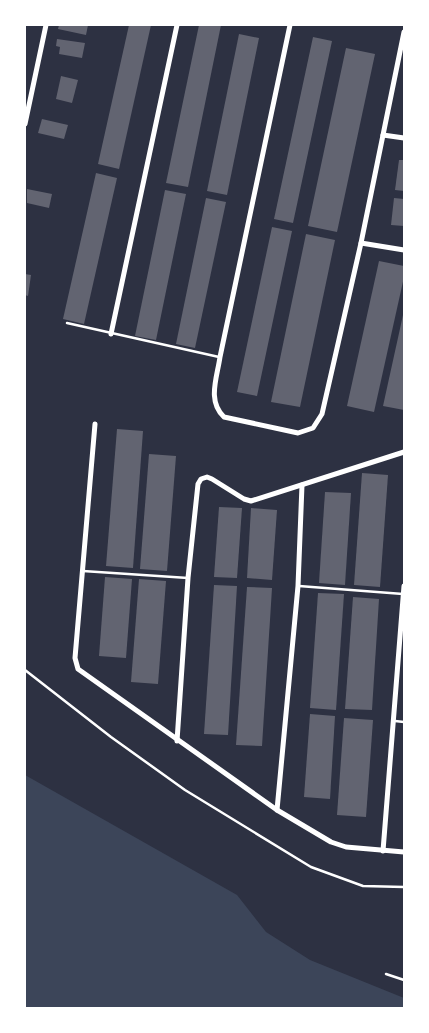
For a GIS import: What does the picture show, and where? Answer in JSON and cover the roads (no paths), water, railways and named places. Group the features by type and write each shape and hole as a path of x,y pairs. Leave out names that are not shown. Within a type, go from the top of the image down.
{"street":[{"path":"25,124 46,25"},
{"path":"111,334 176,25"},
{"path":"290,25 220,357 214,400 217,410 224,416 298,432 313,428 322,414 361,243 404,32"},
{"path":"383,135 404,138"},
{"path":"361,243 404,250"},
{"path":"95,424 75,658 78,669 277,810 331,842 346,847 404,852"},
{"path":"178,741 188,578 198,484 201,478 206,477 244,499 252,501 404,452"},
{"path":"277,810 298,586 302,485"},
{"path":"383,851 395,721 404,586"}],"lane":[{"path":"68,322 111,334 220,357"},
{"path":"83,571 188,578"},
{"path":"298,586 403,594"},
{"path":"25,670 111,737 185,790 311,867 363,886 404,887"},
{"path":"395,721 404,722"},
{"path":"386,974 404,980"}]}
